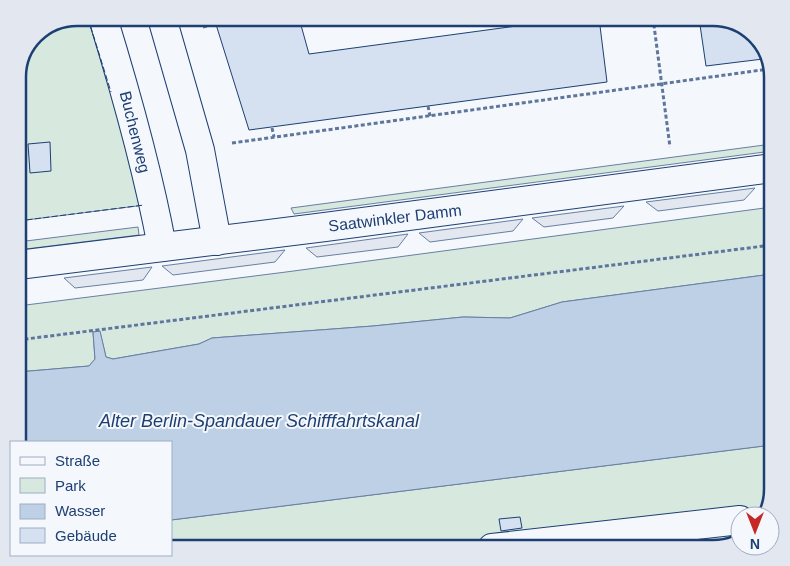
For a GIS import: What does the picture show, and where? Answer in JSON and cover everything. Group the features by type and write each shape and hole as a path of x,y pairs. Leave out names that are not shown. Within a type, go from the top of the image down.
{"main road":[{"name":"Buchenweg","path":"105,26 130,111 157,218 162,247"},
{"path":"164,26 200,150 217,241"},
{"name":"Saatwinkler Damm","path":"26,264 217,241 764,169"},
{"path":"563,540 730,521"}],"path":[{"path":"203,27 207,26"},
{"path":"654,26 670,148"},
{"path":"200,150 274,136 763,71"},
{"path":"428,106 430,116"},
{"path":"272,128 274,136"},
{"path":"26,339 764,246"}],"green space":[{"path":"90,26 145,205 26,220 26,74 28,64 37,46 52,33 71,27"},
{"path":"764,145 764,152 294,214 291,208"},
{"path":"764,208 764,275 562,302 510,318 463,317 212,338 199,344 113,359 106,357 100,332 93,332 95,359 89,366 26,371 26,305"},
{"path":"138,227 139,235 26,249 26,241"},
{"path":"764,446 764,488 761,505 730,506 730,536 726,538 712,540 172,540 172,520"}],"shaded area":[{"path":"755,188 744,200 658,211 646,202"},
{"path":"624,206 613,218 544,227 532,218"},
{"path":"523,219 513,231 430,242 419,233"},
{"path":"408,234 398,247 317,257 306,248"},
{"path":"285,250 275,262 173,275 162,266"},
{"path":"152,267 143,280 75,288 64,278"}],"water":[{"name":"Alter Berlin-Spandauer Schifffahrtskanal","path":"764,275 764,446 172,520 172,441 26,441 26,371 89,366 95,359 93,332 100,331 106,357 113,359 199,344 212,338 463,317 510,318 562,302"}],"building":[{"path":"216,26 301,26 309,54 517,26 600,26 607,82 249,130"},
{"path":"700,26 722,27 744,37 753,46 760,59 706,66"},
{"path":"50,142 51,171 30,173 28,144"},
{"path":"520,517 522,528 501,531 499,519"}],"fence":[{"path":"90,26 111,92"},
{"path":"26,220 144,205"}]}
